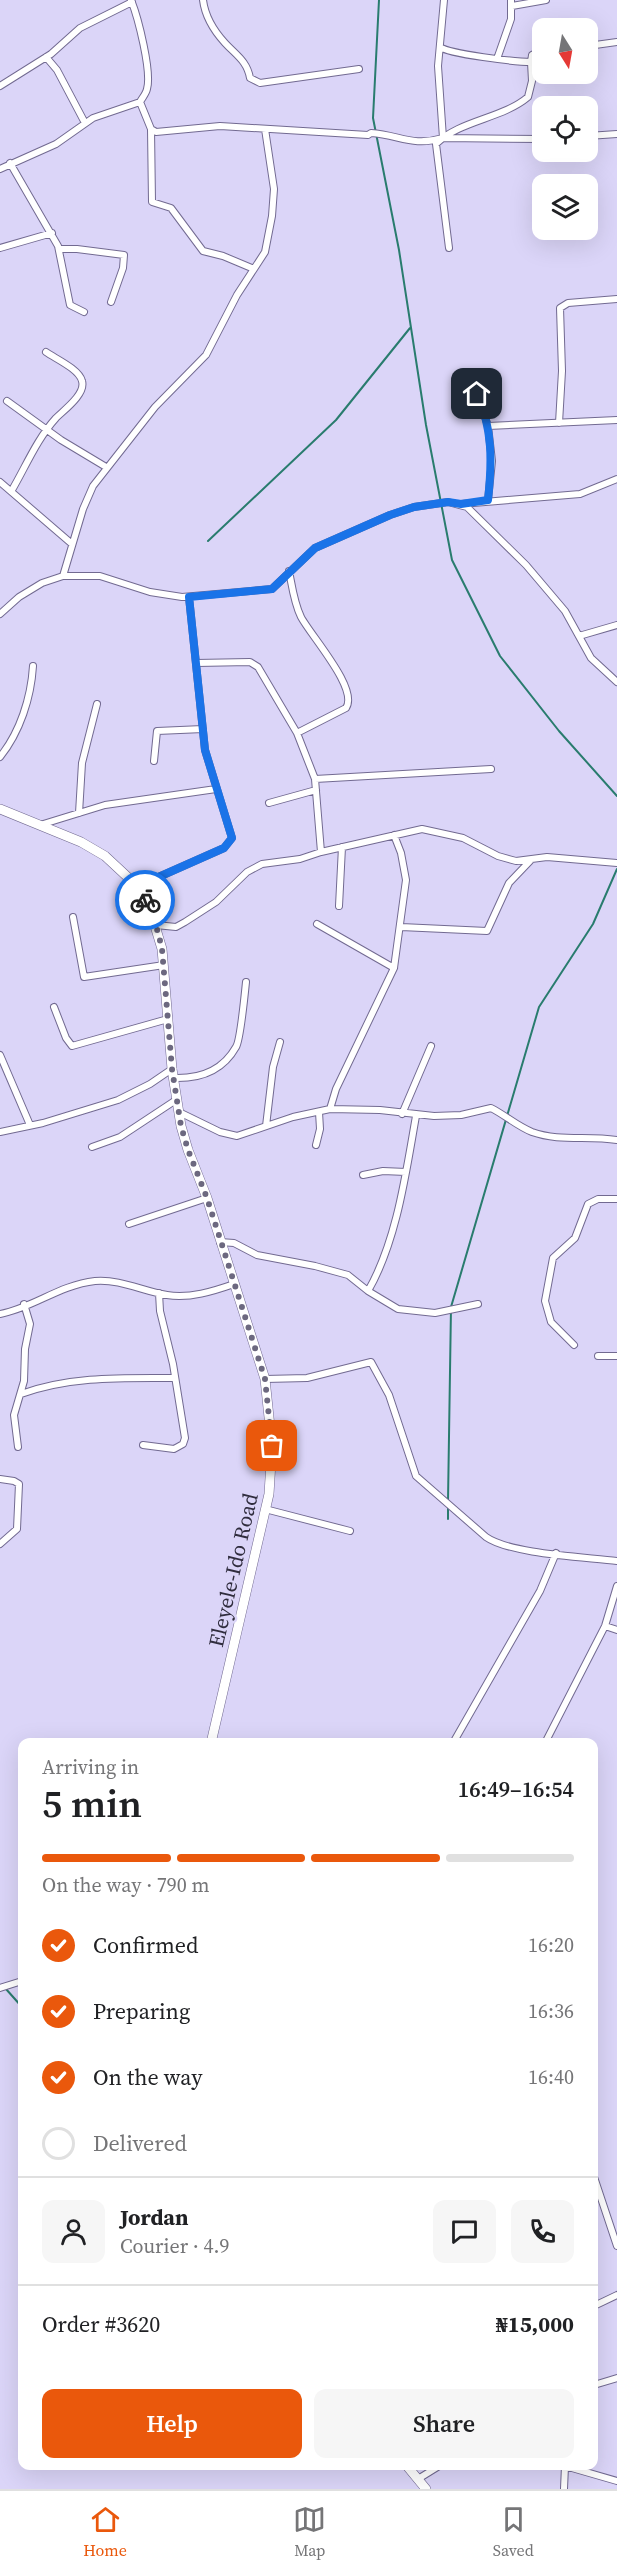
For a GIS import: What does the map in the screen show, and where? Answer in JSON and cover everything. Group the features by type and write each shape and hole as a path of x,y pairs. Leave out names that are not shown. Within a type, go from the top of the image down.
{"main road":[{"name":"Eleyele-Ido Road","path":"0,809 81,842 105,856 123,871 136,887 154,921 164,965 172,1074 178,1112 188,1150 207,1198 265,1379 272,1446 272,1474 212,1738"},
{"path":"410,2470 426,2489"}],"street":[{"path":"203,0 207,17 225,43 243,60 249,69 250,78 260,82 359,69"},
{"path":"442,138 438,66 444,0"},
{"path":"497,59 511,19 511,3 546,0"},
{"path":"0,86 46,57 80,28 132,1 138,16 147,71 147,89 140,102 93,118 56,144 0,169"},
{"path":"598,45 617,42"},
{"path":"440,47 446,51 519,63 531,62"},
{"path":"449,248 436,144 451,132 492,117 528,98 532,81 532,55"},
{"path":"46,57 57,70 85,123"},
{"path":"140,102 151,129 152,202 171,208 203,251 254,268"},
{"path":"151,129 156,132 220,126 368,135 371,133 413,142 429,142 442,138 532,139"},
{"path":"63,576 82,509 93,486 155,407 206,355 237,295 265,252 273,216 274,189 265,129"},
{"path":"598,135 617,134"},
{"path":"10,163 52,233 59,249 68,302 84,312"},
{"path":"0,248 52,233"},
{"path":"59,249 124,255 123,268 111,302"},
{"path":"559,423 562,371 560,308 568,303 617,299"},
{"path":"12,490 46,429 77,396 82,381 74,371 46,352"},
{"path":"477,394 488,426 492,461 488,500"},
{"path":"7,401 61,440 106,468"},
{"path":"488,426 617,420"},
{"path":"0,614 19,597 42,583 63,576 100,576 167,596 189,597 272,589 315,548 414,507 580,494 617,479"},
{"path":"0,482 72,544"},
{"path":"461,504 473,512 559,602 591,658 617,682"},
{"path":"289,571 300,615 344,683 349,698 346,708 297,733"},
{"path":"136,887 228,845 232,838 205,750 189,597"},
{"path":"579,636 617,625"},
{"path":"196,663 255,663 297,733 315,778 321,852"},
{"path":"0,758 11,743 22,717 32,684 33,666"},
{"path":"79,813 82,763 97,704"},
{"path":"154,761 157,731 203,729"},
{"path":"315,778 491,769"},
{"path":"39,826 115,803 216,789"},
{"path":"269,803 316,790"},
{"path":"154,921 176,927 216,902 256,866 300,859 422,829 463,838 498,856 516,861 548,857 617,863"},
{"path":"330,1109 336,1089 394,968 406,880 401,853 394,835"},
{"path":"339,906 342,847"},
{"path":"401,927 487,931 509,883 530,861"},
{"path":"73,917 84,977 164,965"},
{"path":"317,924 394,968"},
{"path":"0,1132 130,1095 172,1074 191,1079 208,1075 238,1045 246,982"},
{"path":"54,1006 66,1038 72,1046 168,1019"},
{"path":"266,1126 273,1067 280,1042"},
{"path":"402,1114 431,1046"},
{"path":"0,1054 30,1125"},
{"path":"92,1147 120,1137 176,1100"},
{"path":"178,1112 196,1122 231,1135 244,1135 266,1126 330,1109 380,1110 416,1116 461,1115 491,1108 518,1125 544,1135 571,1140 617,1140"},
{"path":"316,1145 320,1129 319,1112"},
{"path":"368,1291 378,1274 390,1241 416,1116"},
{"path":"363,1175 383,1171 406,1172"},
{"path":"129,1224 207,1198"},
{"path":"574,1345 551,1322 547,1313 545,1301 553,1258 574,1238 588,1204 598,1199 617,1199"},
{"path":"220,1242 234,1243 257,1256 315,1266 348,1275 398,1310 435,1313 478,1304"},
{"path":"0,1314 61,1288 95,1281 129,1284 167,1296 200,1294 234,1284"},
{"path":"144,1445 174,1449 183,1444 185,1438 160,1311 159,1293"},
{"path":"18,1447 14,1415 17,1399 21,1394 30,1324 24,1304"},
{"path":"598,1356 617,1356"},
{"path":"265,1379 307,1378 371,1362 389,1395 416,1476 494,1543 617,1561"},
{"path":"21,1394 63,1382 100,1378 175,1378"},
{"path":"0,1479 14,1480 19,1484 17,1529 0,1544"},
{"path":"265,1509 350,1531"},
{"path":"456,1738 540,1591 556,1553"},
{"path":"548,1738 604,1626 617,1586"},
{"path":"604,1626 617,1630"},
{"path":"0,1988 18,1982"},
{"path":"598,2189 617,2246"},
{"path":"598,2304 617,2295"},
{"path":"598,2384 617,2378"},
{"path":"418,2479 433,2470"},
{"path":"564,2489 565,2470"},
{"path":"579,2470 617,2481"}],"waterway":[{"path":"379,0 373,118 399,250 426,425 452,560 500,656 559,731 617,796"},
{"path":"208,541 336,420 410,328"},
{"path":"448,1501 451,1307 539,1007 593,924 617,869"},
{"path":"448,1507 448,1519"},
{"path":"6,1989 18,2002"}],"way so far":[{"path":"145,900 162,949 172,1069 181,1126 207,1198 265,1379 272,1446"}],"route":[{"path":"145,900 136,887 224,848 232,838 205,750 189,597 272,589 305,555 315,548 390,515 414,507 488,500 492,461 491,446 483,407 477,394"}]}
